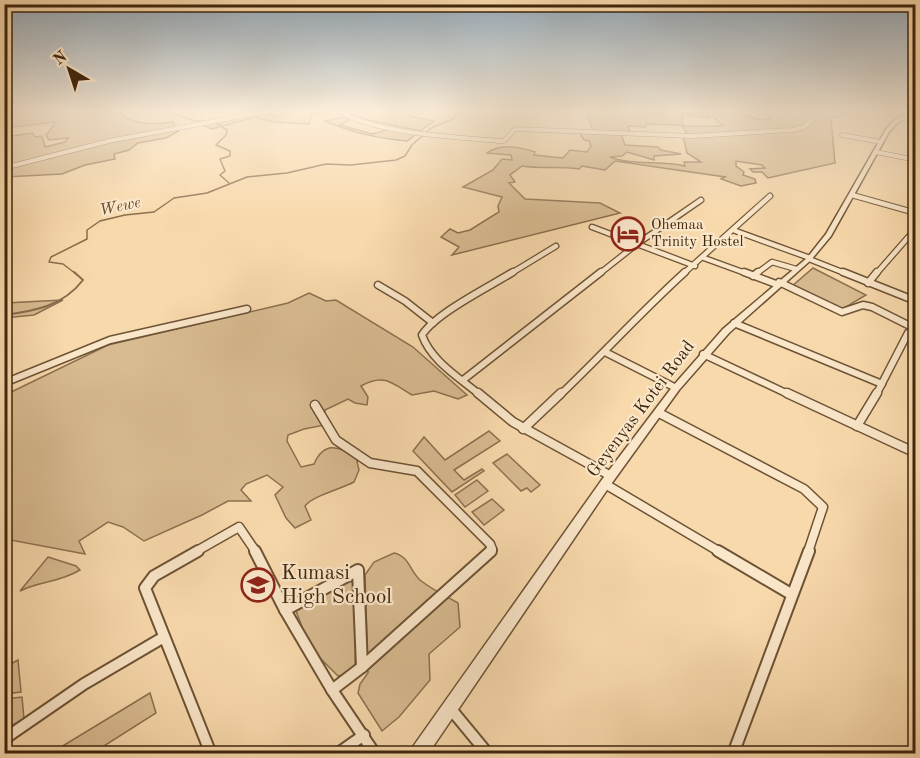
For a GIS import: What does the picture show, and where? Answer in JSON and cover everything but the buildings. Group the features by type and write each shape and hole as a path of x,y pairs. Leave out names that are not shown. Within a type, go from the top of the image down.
{"street":[{"path":"4,168 87,146"},
{"path":"878,147 915,160"},
{"name":"Geyenyas Kotei Road","path":"418,753 608,480 676,388 703,354 734,322 809,258 829,235 878,147"},
{"path":"852,195 915,213"},
{"path":"523,429 605,352 651,303 704,258 770,196"},
{"path":"463,380 637,244 701,200"},
{"path":"868,284 911,234 915,222"},
{"path":"592,228 695,266"},
{"path":"733,230 915,301"},
{"path":"556,246 433,323 422,335 425,344 436,358 523,429 791,594"},
{"path":"704,258 778,283 842,312 863,305 872,307 915,330"},
{"path":"753,276 772,262 796,269"},
{"path":"378,285 405,301 433,323"},
{"path":"4,383 110,340 247,309"},
{"path":"734,322 882,384"},
{"path":"857,426 908,333 915,330"},
{"path":"605,352 676,388"},
{"path":"703,354 915,453"},
{"path":"315,405 336,440 370,463 417,471 490,543 492,549 484,559 362,667 332,690"},
{"path":"659,413 804,489 823,507 733,753"},
{"path":"211,753 147,596 147,582 239,527 256,552 285,610 332,690 375,753"},
{"path":"285,610 358,570 362,667"},
{"path":"4,743 7,737 65,695 107,668 164,637"},
{"path":"450,708 488,753"},
{"path":"337,753 364,735"}],"shaded area":[{"path":"5,146 93,146 5,167"},
{"path":"91,146 134,146 114,154 115,159 85,165 62,174 5,177 5,169"},
{"path":"591,146 658,147 661,150 681,154 654,156 654,160 627,152 622,156 610,157 619,160 685,166 684,162 701,162 687,153 685,146 833,146 835,163 768,178 762,172 753,172 750,169 765,168 762,165 736,161 736,166 744,172 743,175 755,179 756,183 741,186 721,179 725,177 615,161 605,170 582,166 579,169 522,166 510,175 515,182 509,183 525,199 600,203 620,213 452,255 459,247 441,237 450,229 458,233 470,230 499,212 498,206 502,197 463,187 493,170 502,159 512,160 511,155 487,153 498,148 510,147 535,152 534,155 563,158 570,150 587,152"},
{"path":"813,268 866,295 841,310 791,287"},
{"path":"309,293 326,301 336,300 413,347 467,395 458,399 434,391 412,395 393,383 376,380 361,386 368,397 367,405 348,399 325,410 325,425 288,435 287,441 301,467 314,464 322,452 327,449 337,448 356,457 359,470 354,482 309,502 305,506 311,520 295,528 286,518 275,495 283,487 267,475 246,484 241,490 251,501 228,501 144,541 123,527 108,522 79,541 85,554 5,539 5,395 108,345 288,303"},
{"path":"63,300 34,315 5,318 5,303"},
{"path":"489,431 500,441 454,470 464,480 482,469 484,471 452,492 413,451 424,437 445,460"},
{"path":"507,454 540,485 531,492 527,488 521,491 493,463"},
{"path":"477,480 488,491 465,507 455,495"},
{"path":"492,499 504,510 484,525 472,512"},
{"path":"394,553 406,560 420,580 458,603 460,627 429,654 430,680 399,717 382,731 358,693 360,684 368,673 365,575 374,562"},
{"path":"48,557 76,566 80,570 20,591"},
{"path":"348,582 354,582 357,587 355,666 344,675 338,676 310,648 296,611"},
{"path":"18,660 21,692 5,694 5,667"},
{"path":"150,693 156,713 93,753 51,753"},
{"path":"22,697 24,719 5,729 5,699"}],"waterway":[{"path":"219,146 230,151 230,156 220,159 225,171 220,175 229,183"},
{"name":"Wewe","path":"76,274 63,264 49,262 51,257 87,239 87,230 100,221 125,215 154,212 174,198 207,193 247,177 287,173 326,164 351,165 396,160 405,156 411,146"},
{"name":"Wewe","path":"4,315 48,306 67,296 83,280 74,272"}],"place":[{"name":"Ohemaa Trinity Hostel","path":"628,234"},
{"name":"Kumasi High School","path":"258,585"}]}
